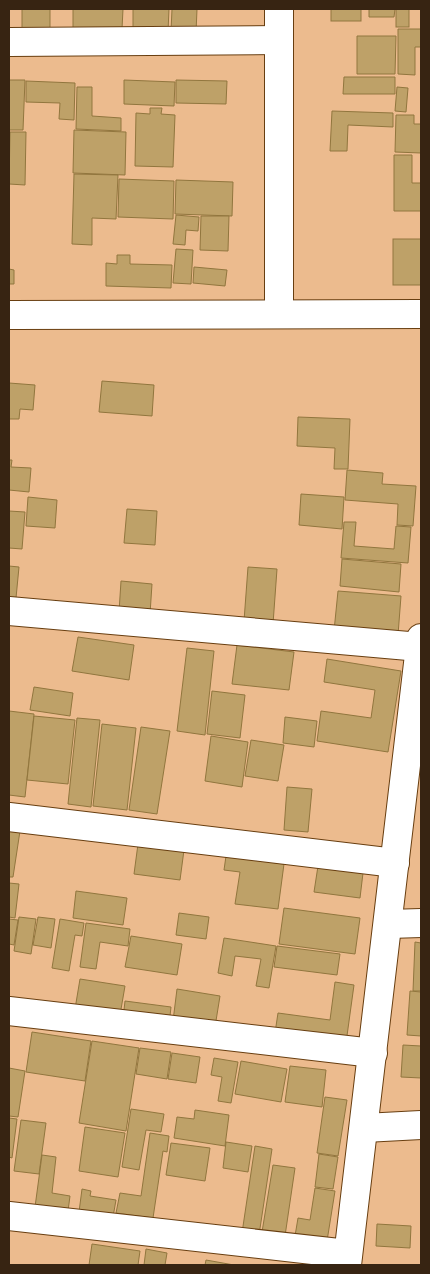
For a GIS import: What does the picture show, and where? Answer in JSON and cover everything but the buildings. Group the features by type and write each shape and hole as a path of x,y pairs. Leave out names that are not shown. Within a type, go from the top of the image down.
{"street":[{"path":"279,9 279,314"},
{"path":"9,42 279,40"},
{"path":"9,315 421,314"},
{"path":"9,611 421,642 417,719 395,863 347,1260 9,1216"},
{"path":"9,817 395,863"},
{"path":"389,924 421,923"},
{"path":"9,1011 373,1053"},
{"path":"364,1128 421,1125"}]}
